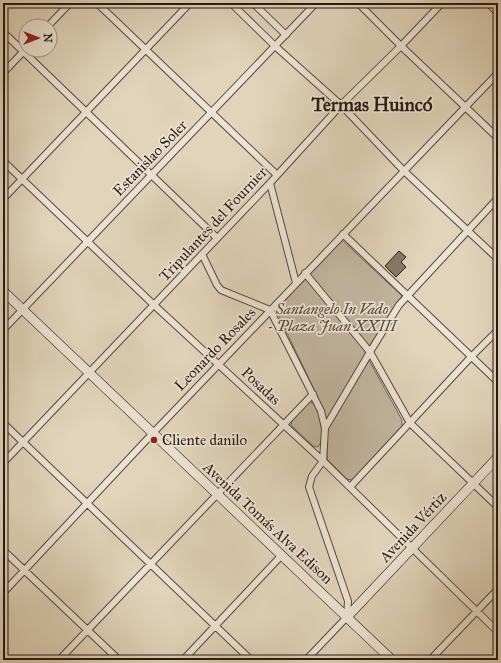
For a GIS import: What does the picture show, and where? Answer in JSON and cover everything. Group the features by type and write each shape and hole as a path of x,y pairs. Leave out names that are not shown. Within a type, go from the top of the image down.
{"main road":[{"name":"Avenida Tomás Alva Edison","path":"3,290 392,660"},
{"name":"Avenida Vértiz","path":"347,617 498,457"}],"street":[{"path":"56,18 70,3"},
{"path":"97,3 277,175"},
{"path":"3,199 190,3"},
{"path":"231,3 341,105 404,170 498,259"},
{"path":"253,3 286,35"},
{"name":"Estanislao Soler","path":"3,330 316,3"},
{"path":"358,3 498,138"},
{"name":"Tripulantes del Fournier","path":"3,463 270,183 341,105 442,3"},
{"path":"488,3 498,13"},
{"path":"3,32 18,44"},
{"path":"3,73 18,57"},
{"path":"33,58 86,112 218,238"},
{"name":"Leonardo Rosales","path":"3,593 218,364 498,73"},
{"name":"Posadas","path":"3,161 154,305 350,487 498,632"},
{"path":"270,183 296,283"},
{"path":"325,428 370,352 407,295 498,198"},
{"path":"342,234 498,382"},
{"path":"202,254 217,285 221,290 270,310 321,411 325,428 323,462 312,476 309,487 348,601 347,617 306,660"},
{"path":"305,273 370,352 410,423 498,507"},
{"path":"350,487 498,330"},
{"path":"59,660 313,394"},
{"path":"3,423 251,660"},
{"path":"3,550 119,660"},
{"path":"183,660 282,555"},
{"path":"430,660 498,589"}],"green space":[{"name":"Santangelo In Vado - Plaza Juan XXIII","path":"342,240 402,296 365,353 402,420 402,426 352,480 347,479 327,459 327,421 323,408 276,310"},
{"path":"309,402 314,405 317,410 321,424 322,437 318,447 313,446 291,425 292,421"}],"building":[{"path":"399,251 406,257 401,262 406,267 396,277 385,266"}],"place":[{"name":"Cliente danilo","path":"154,440"}],"district":[{"name":"Termas Huincó","path":"372,104"}]}
